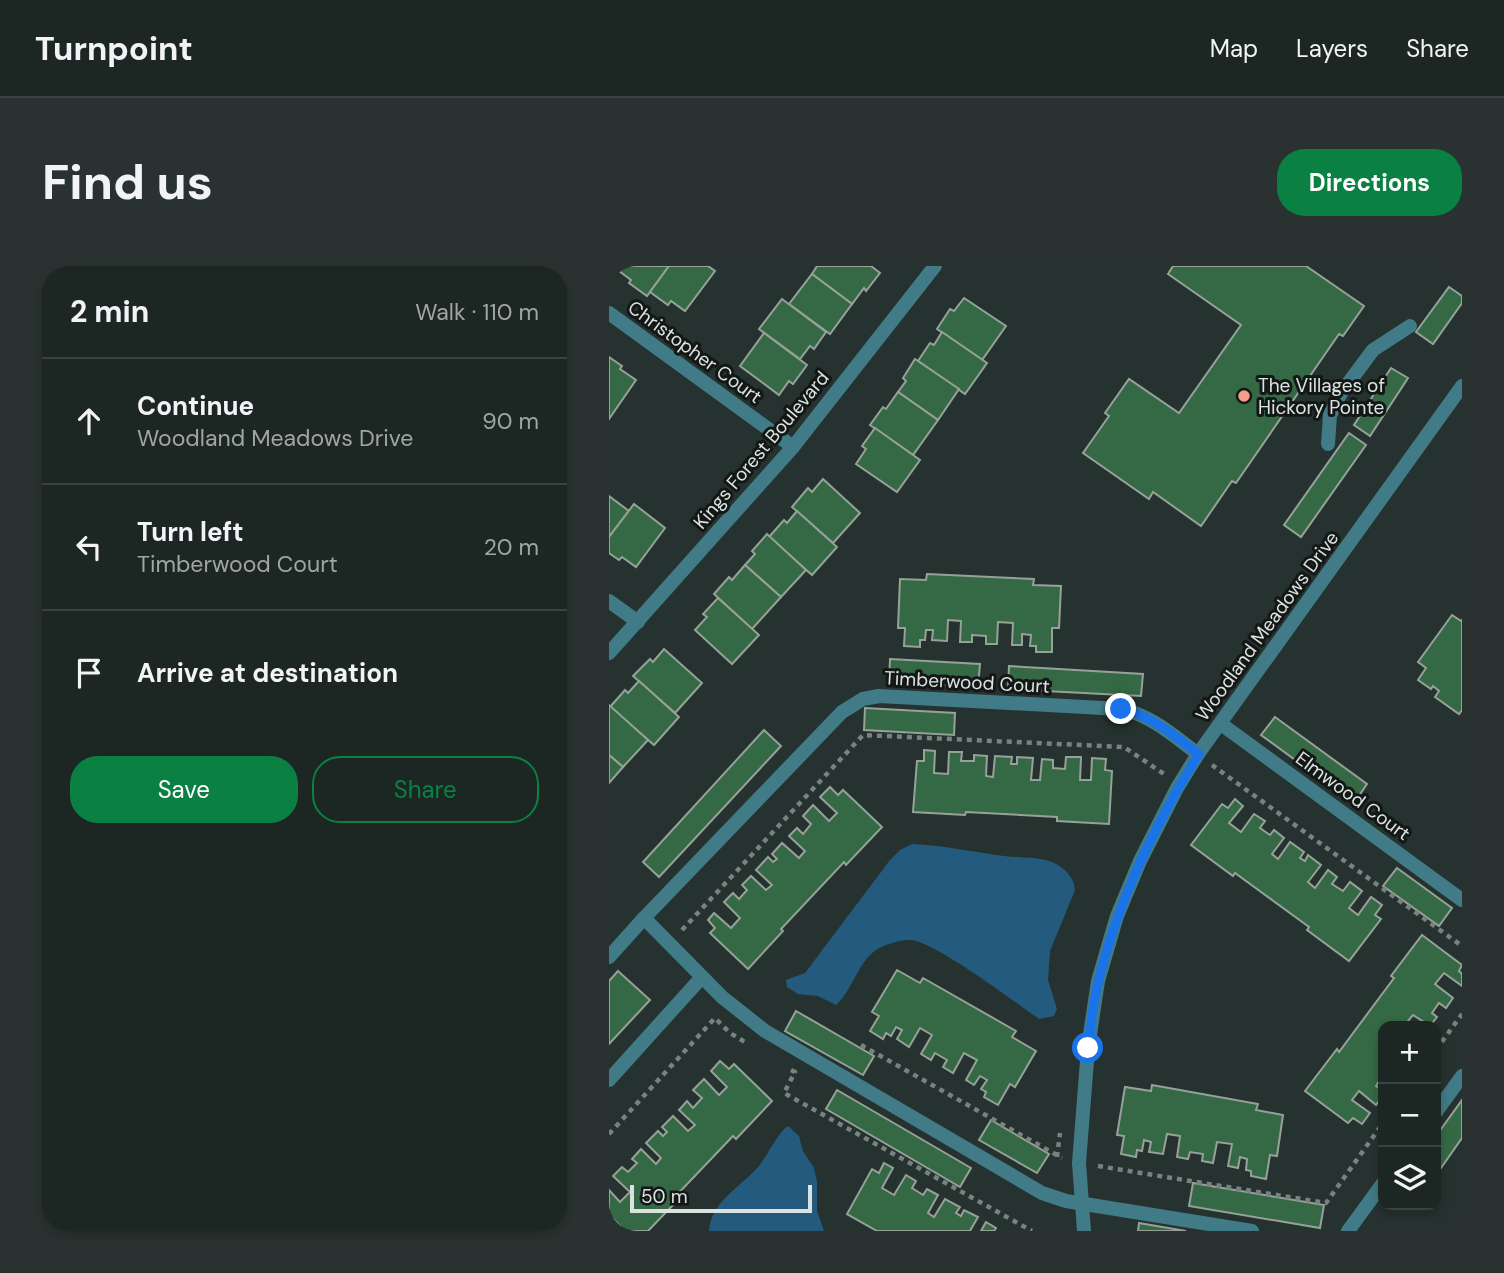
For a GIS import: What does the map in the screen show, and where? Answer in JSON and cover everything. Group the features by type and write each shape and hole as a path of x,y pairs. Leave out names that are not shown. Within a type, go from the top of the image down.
{"street":[{"name":"Kings Forest Boulevard","path":"609,653 793,447 935,266"},
{"name":"Christopher Court","path":"609,313 793,447"},
{"path":"1328,444 1329,415 1341,393 1373,351 1410,326"},
{"name":"Woodland Meadows Drive","path":"1084,1231 1079,1163 1088,1048 1098,981 1117,916 1140,861 1177,788 1199,754 1462,386"},
{"path":"609,601 638,622"},
{"name":"Timberwood Court","path":"609,957 842,712 863,699 879,696 1121,709 1153,720 1199,754"},
{"name":"Elmwood Court","path":"1221,723 1462,900"},
{"path":"644,918 722,997 765,1031 1042,1193 1083,1204 1252,1231"},
{"path":"609,1080 702,977"},
{"path":"1441,1105 1462,1076"},
{"path":"1348,1231 1378,1190"}],"path":[{"path":"676,936 863,735 1124,747 1167,776"},
{"path":"1212,765 1462,946"},
{"path":"1441,1043 1462,1014"},
{"path":"609,1133 715,1018 730,1033 751,1046"},
{"path":"862,1045 1057,1157 1079,1163 1326,1203 1378,1130"},
{"path":"784,1066 795,1072 785,1093 1032,1231"}],"water":[{"path":"912,844 1040,859 1056,864 1068,873 1075,890 1050,951 1048,980 1057,1009 1054,1016 1039,1019 954,960 920,942 909,940 888,944 873,952 836,1005 818,996 798,994 787,987 786,980 805,973 890,860 900,850"},
{"path":"788,1126 799,1136 803,1151 814,1168 817,1211 824,1231 709,1231 711,1220 721,1203 759,1166"}],"building":[{"path":"669,266 647,296 629,283 631,280 615,268"},
{"path":"669,266 708,266 715,271 685,311 671,301 668,305 650,292"},
{"path":"817,266 871,266 880,273 852,304 812,274"},
{"name":"The Villages of Hickory Pointe","path":"1173,266 1306,266 1364,306 1343,336 1339,334 1236,483 1232,481 1201,526 1153,492 1149,499 1083,453 1109,416 1105,413 1129,379 1179,413 1241,325 1168,274"},
{"path":"812,274 852,304 830,334 789,304"},
{"path":"1449,287 1462,296 1462,303 1433,344 1416,332"},
{"path":"964,298 1006,326 982,360 937,329 950,309 954,311"},
{"path":"782,299 826,332 814,349 810,346 800,359 759,329"},
{"path":"942,332 987,363 965,394 918,361 930,343 934,345"},
{"path":"764,333 807,365 793,384 789,381 779,395 740,366"},
{"path":"609,357 636,380 609,419"},
{"path":"915,359 959,389 938,420 898,392"},
{"path":"1391,368 1408,378 1370,436 1354,425"},
{"path":"898,392 938,420 913,455 870,425"},
{"path":"875,428 920,460 897,492 856,464 866,449 862,446"},
{"path":"1349,433 1366,445 1301,537 1284,525"},
{"path":"823,479 860,513 833,543 792,507 808,488 812,492"},
{"path":"609,496 629,511 609,537"},
{"path":"634,504 665,528 636,567 622,557 619,560 609,553 609,537"},
{"path":"797,511 837,547 812,575 769,537 784,520 787,523"},
{"path":"767,534 806,570 781,597 745,565 755,554 752,551"},
{"path":"745,565 781,597 752,629 714,594 729,577 732,580"},
{"path":"927,574 1034,579 1033,585 1061,586 1059,628 1052,628 1052,652 1036,652 1036,646 1030,646 1031,635 1022,634 1022,645 1012,645 1013,623 998,622 997,644 986,644 986,636 972,635 972,642 960,642 961,621 948,620 947,641 932,640 933,630 926,630 925,640 920,640 920,647 904,646 905,628 898,628 900,579 926,580"},
{"path":"718,598 759,635 732,664 695,630 707,617 703,614"},
{"path":"1452,615 1462,620 1462,710 1459,714 1435,697 1439,691 1433,686 1431,689 1418,680 1426,668 1418,662"},
{"path":"664,649 702,683 675,713 633,676 650,659 653,662"},
{"path":"890,659 980,664 978,687 889,682"},
{"path":"1009,666 1143,674 1141,696 1008,689"},
{"path":"639,681 679,717 654,745 610,707 625,690 628,693"},
{"path":"609,705 648,740 623,767 609,755"},
{"path":"865,708 955,713 954,735 864,730"},
{"path":"1275,717 1367,784 1354,803 1261,735"},
{"path":"764,730 781,746 659,877 643,862"},
{"path":"924,750 935,751 934,773 948,774 949,752 962,752 961,761 974,761 974,755 987,756 986,776 993,777 995,756 1012,757 1011,764 1017,764 1017,757 1033,758 1031,780 1040,780 1042,759 1053,760 1053,768 1065,769 1066,757 1081,757 1080,780 1091,780 1092,758 1106,759 1105,770 1112,771 1109,824 1057,821 1057,817 913,812 917,761 924,761"},
{"path":"609,755 623,767 609,783"},
{"path":"830,787 838,795 843,790 882,827 846,865 844,862 781,929 783,931 748,969 710,933 715,928 708,920 714,913 731,928 740,918 724,902 733,893 739,899 747,890 742,885 751,876 766,890 772,885 756,870 768,857 773,862 777,859 772,854 782,843 799,858 805,851 789,836 797,828 803,834 811,824 803,816 813,805 829,821 837,813 820,797"},
{"path":"1235,799 1243,806 1229,823 1241,832 1254,814 1265,821 1260,828 1270,835 1274,830 1284,838 1272,854 1278,859 1290,842 1304,852 1300,858 1305,861 1308,855 1321,865 1308,882 1315,888 1328,870 1337,877 1332,884 1343,891 1350,882 1362,891 1349,908 1358,915 1371,897 1382,905 1375,915 1381,919 1349,961 1307,930 1309,927 1235,873 1233,876 1191,845 1222,804 1228,808"},
{"path":"1397,868 1452,908 1439,926 1383,886"},
{"path":"1422,935 1462,965 1459,971 1462,974 1462,986 1444,973 1435,984 1453,998 1446,1008 1439,1003 1432,1013 1437,1017 1434,1021 1422,1021 1413,1015 1408,1021 1378,1021 1378,1102 1376,1105 1359,1091 1352,1100 1370,1113 1362,1124 1353,1118 1348,1123 1305,1091 1337,1049 1339,1052 1394,978 1391,976"},
{"path":"897,970 920,983 923,978 1016,1031 1012,1037 1036,1051 1015,1087 1010,1084 998,1105 984,1097 986,1092 981,1089 987,1080 980,1076 974,1085 966,1080 977,1060 964,1053 953,1073 943,1067 947,1060 935,1053 931,1060 921,1054 932,1035 920,1028 909,1047 897,1039 902,1030 896,1027 891,1036 886,1033 883,1039 870,1031 879,1016 872,1012"},
{"path":"618,971 650,1000 609,1044 609,981"},
{"path":"796,1011 874,1056 863,1075 785,1031"},
{"path":"720,1061 729,1069 734,1064 772,1101 736,1139 733,1136 670,1202 673,1205 648,1231 625,1231 609,1215 609,1190 620,1202 630,1192 613,1176 622,1167 628,1172 637,1163 632,1159 641,1149 656,1164 661,1158 646,1143 658,1131 663,1136 667,1132 662,1127 673,1116 688,1131 695,1125 679,1110 687,1101 693,1108 702,1098 693,1090 704,1079 719,1095 727,1087 711,1071"},
{"path":"1152,1085 1258,1104 1256,1110 1283,1115 1277,1156 1270,1155 1266,1179 1251,1176 1251,1171 1246,1170 1247,1159 1240,1157 1238,1168 1228,1166 1232,1144 1217,1142 1213,1163 1202,1161 1203,1154 1190,1152 1188,1159 1177,1157 1180,1136 1167,1134 1163,1154 1149,1152 1151,1142 1144,1140 1142,1151 1137,1150 1136,1157 1121,1154 1124,1136 1117,1135 1125,1087 1151,1091"},
{"path":"837,1090 971,1168 960,1187 826,1109"},
{"path":"1462,1100 1462,1138 1441,1168 1441,1147 1441,1129"},
{"path":"991,1120 1049,1154 1037,1173 979,1140"},
{"path":"884,1163 893,1168 882,1188 894,1195 906,1175 916,1181 912,1188 923,1195 927,1189 938,1195 928,1213 934,1217 945,1199 960,1207 956,1213 961,1216 964,1210 978,1217 970,1231 877,1231 847,1214 872,1169 879,1173"},
{"path":"1193,1183 1324,1205 1320,1228 1189,1206"},
{"path":"986,1222 996,1228 994,1231 981,1231"},
{"path":"1139,1223 1186,1231 1138,1231"}],"place":[{"name":"The Villages of Hickory Pointe","path":"1244,396"}],"route":[{"path":"1088,1048 1098,981 1117,916 1140,861 1177,788 1199,754 1153,720 1121,709"}]}
